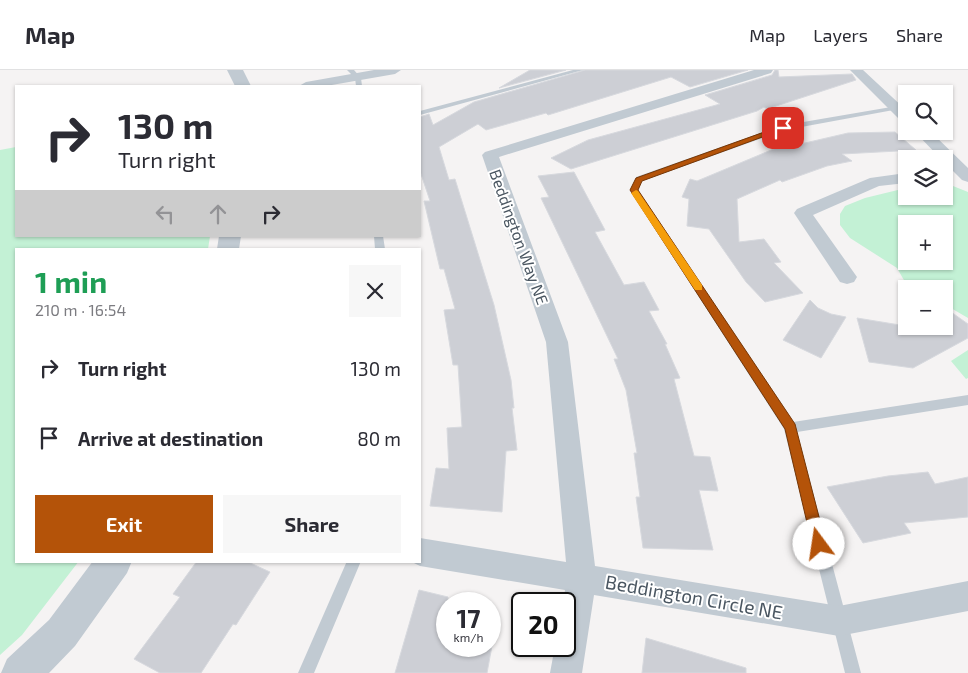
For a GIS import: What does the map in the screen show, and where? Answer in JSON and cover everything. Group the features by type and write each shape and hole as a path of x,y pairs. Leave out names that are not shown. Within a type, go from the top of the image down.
{"street":[{"path":"235,70 242,85"},
{"path":"312,85 396,70"},
{"name":"Beddington Way NE","path":"582,578 557,342 490,154 767,70"},
{"path":"856,70 898,110"},
{"path":"929,140 965,174"},
{"path":"848,277 803,214 876,181 898,179"},
{"name":"Beddington Circle NE","path":"421,552 839,621 968,596"},
{"path":"21,673 62,632 114,563"},
{"path":"566,673 582,578"}],"lane":[{"path":"421,113 580,70"},
{"path":"853,673 790,428 634,190 639,179 783,128 898,113"},
{"path":"790,428 968,400"},
{"path":"306,673 353,563"}],"green space":[{"path":"15,147 15,237 210,237 208,248 15,248 15,563 77,563 22,635 0,655 0,150"},
{"path":"953,186 968,192 968,318 953,309 953,280 904,280 898,270 953,270 953,215 898,215 898,270 850,238 840,225 840,214 845,206 865,198 898,190 898,205 953,205"},
{"path":"968,350 968,378 966,379 951,361"}],"building":[{"path":"530,70 566,70 499,88"},
{"path":"585,70 748,70 690,87 671,77 548,115 546,113 486,130 478,124 439,147 449,180 455,179 494,305 511,380 517,450 506,451 502,512 430,506 436,468 449,469 447,428 462,427 458,365 453,365 444,310 455,309 444,269 440,269 424,201 430,201 421,174 421,117 429,114 433,125 474,102"},
{"path":"775,70 778,70 779,77 852,74 856,80 767,109 764,107 757,111 571,169 551,158 588,140 720,104 705,95 772,75"},
{"path":"895,132 898,135 898,140 904,140 916,150 842,154 852,161 827,166 782,182 780,180 737,199 739,242 764,239 781,262 774,263 803,293 765,302 746,282 709,229 687,226 689,199 682,197 690,179 697,181 788,143 792,146 848,133"},
{"path":"574,172 605,230 595,232 624,285 644,282 659,310 649,311 667,344 665,344 680,378 674,379 694,456 710,457 718,491 699,490 713,550 643,548 636,497 640,497 634,453 637,453 626,390 614,359 618,359 541,198 549,197 538,176"},
{"path":"810,300 818,308 831,314 846,317 821,358 783,340"},
{"path":"953,313 968,324 968,338 913,368 869,362 857,318 898,325 898,335 953,335"},
{"path":"928,472 935,484 968,477 968,517 904,523 911,533 863,543 827,487 888,476"},
{"path":"196,563 250,563 270,572 236,625 233,624 201,673 160,673 134,659 180,597 173,594"},
{"path":"419,590 436,594 436,657 490,657 487,673 395,673"},
{"path":"646,638 746,668 746,673 642,673"}],"slow traffic":[{"path":"636,193 698,288"}],"route":[{"path":"783,128 639,179 634,190 790,428 819,544"}]}
